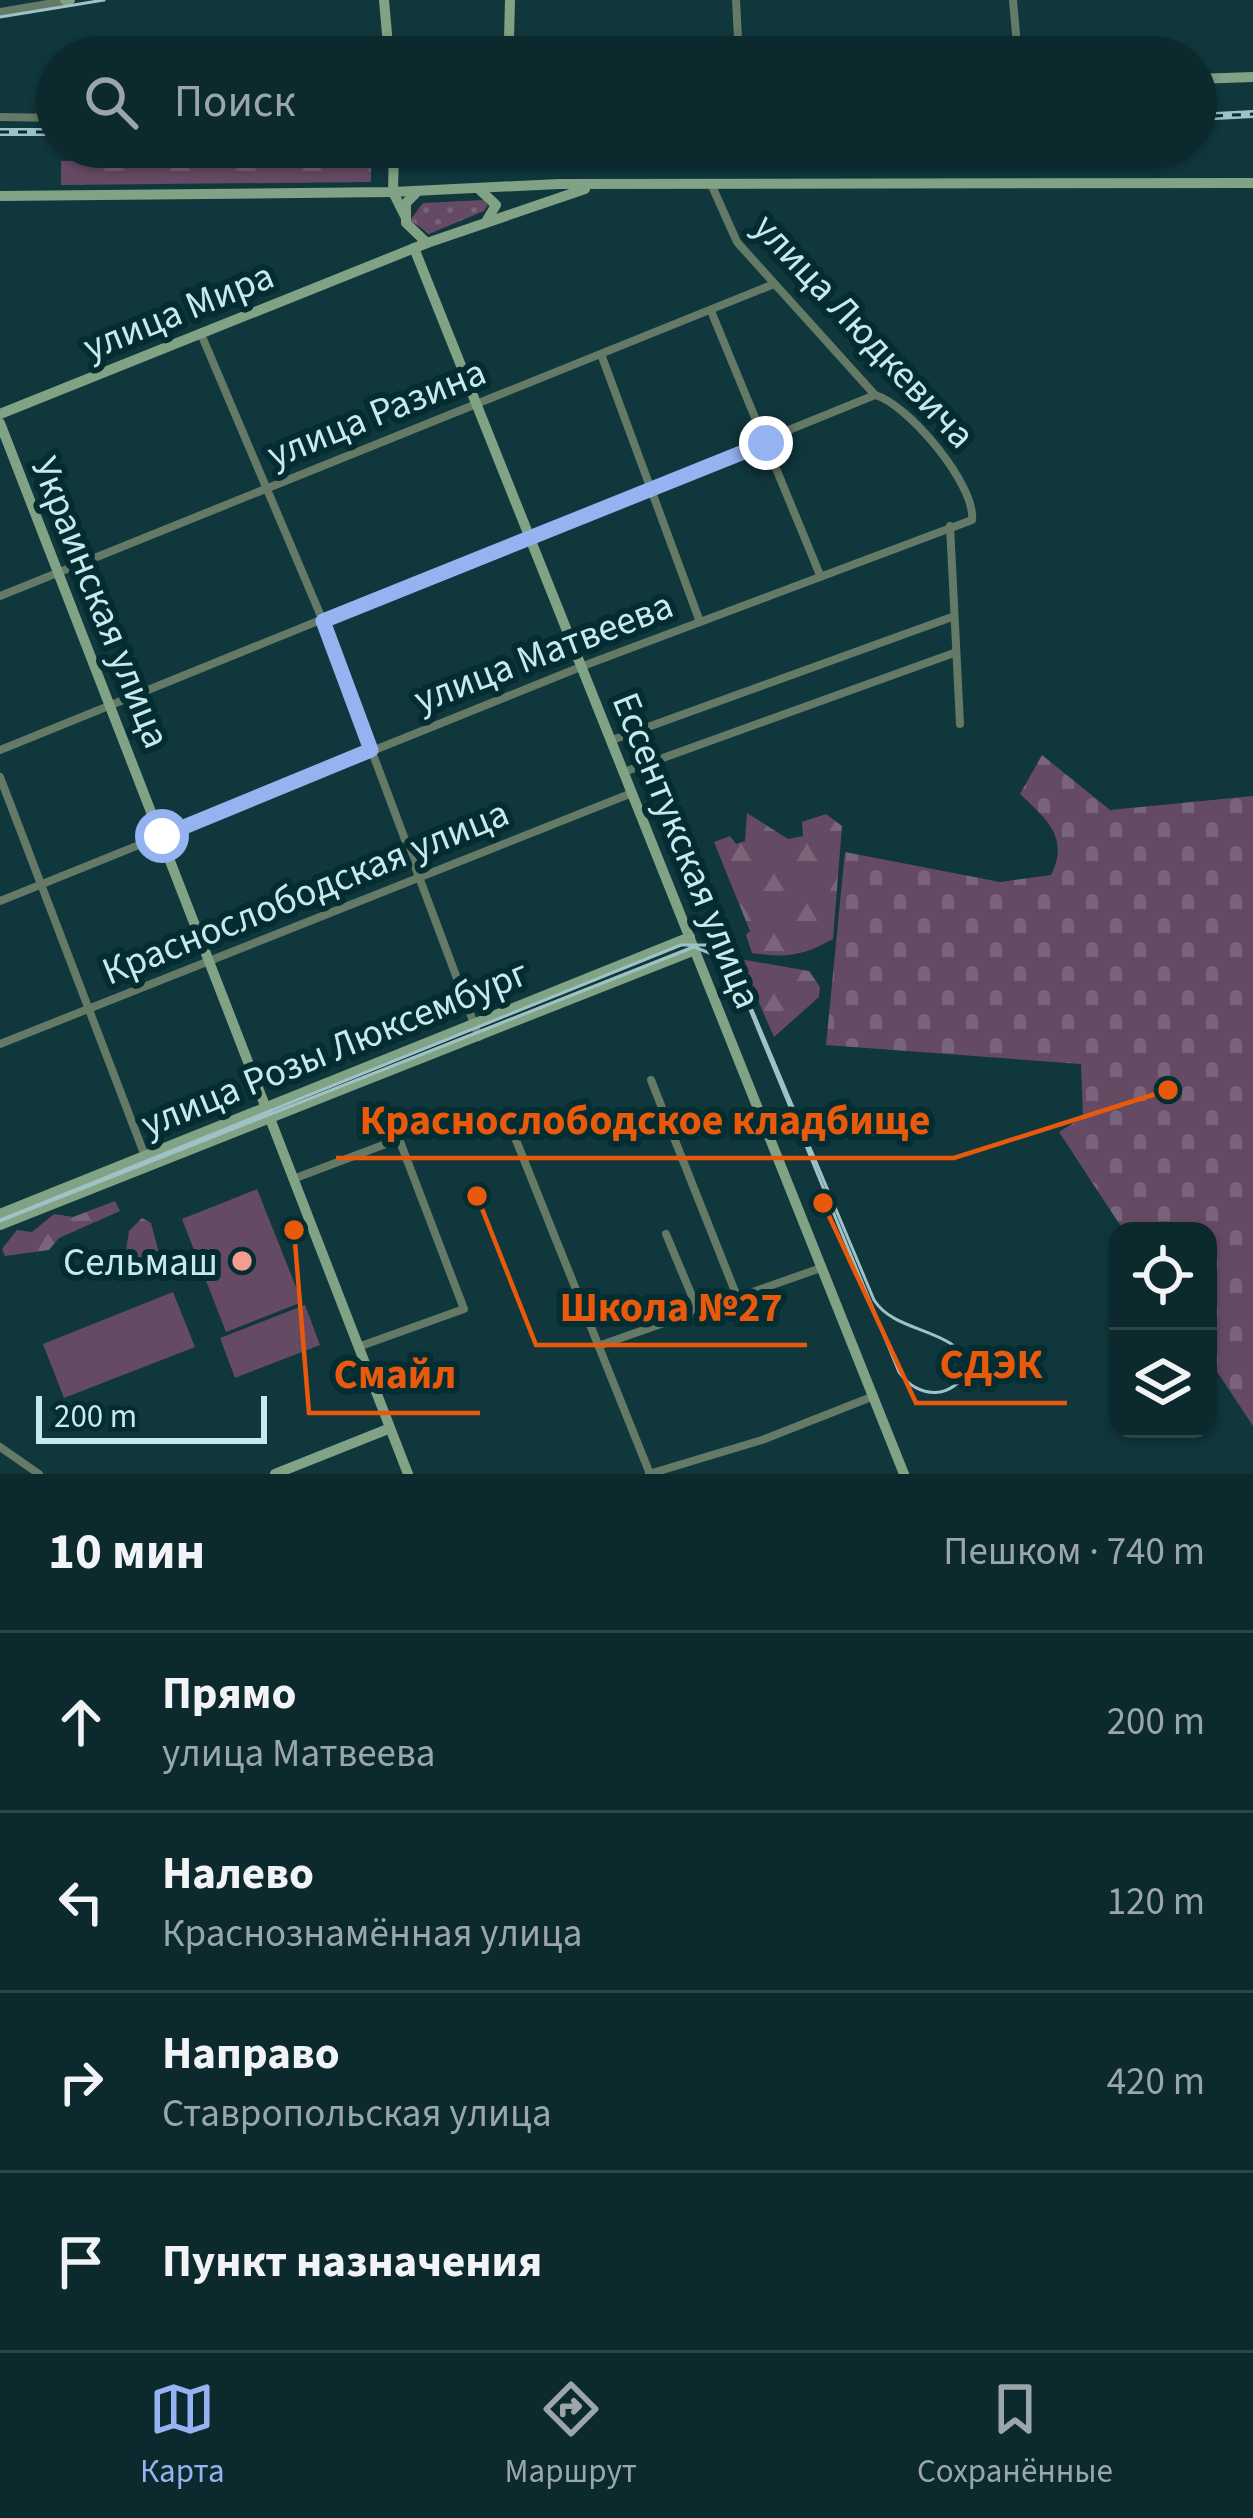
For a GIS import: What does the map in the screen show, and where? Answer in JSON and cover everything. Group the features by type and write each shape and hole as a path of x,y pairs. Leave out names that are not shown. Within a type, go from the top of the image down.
{"street":[{"path":"0,12 67,0"},
{"path":"384,0 387,36"},
{"path":"509,36 510,0"},
{"path":"736,0 738,36"},
{"path":"1013,0 1016,36"},
{"path":"1217,79 1253,76"},
{"path":"0,117 36,118"},
{"path":"394,168 393,192 420,246"},
{"path":"0,196 594,186 1253,183"},
{"name":"улица Мира","path":"0,414 420,246 594,186"},
{"name":"улица Людкевича","path":"712,186 737,242 875,395 902,411 966,484 974,514"},
{"path":"480,190 496,205 485,223"},
{"path":"380,262 404,245 406,202 418,191"},
{"name":"Ессентукская улица","path":"420,246 530,538 904,1474"},
{"name":"улица Разина","path":"0,596 775,284"},
{"path":"710,310 820,575"},
{"path":"200,333 323,621 479,1037"},
{"path":"601,354 700,622"},
{"path":"0,750 875,395"},
{"name":"Украинская улица","path":"0,423 408,1474"},
{"name":"улица Матвеева","path":"0,901 974,514"},
{"path":"950,526 960,724"},
{"path":"612,740 952,616"},
{"path":"624,772 954,653"},
{"path":"0,777 145,1156"},
{"name":"Краснослободская улица","path":"0,1044 632,793"},
{"name":"улица Розы Люксембург","path":"0,1225 474,1023 693,944"},
{"name":"улица Розы Люксембург","path":"0,1214 145,1156 479,1037 693,944"},
{"path":"651,1080 736,1294"},
{"path":"514,1135 649,1474 762,1440 874,1396"},
{"path":"293,1179 399,1139 464,1309 356,1348"},
{"path":"666,1234 697,1308"},
{"path":"598,1346 823,1267"},
{"path":"275,1474 388,1429"},
{"path":"0,1447 38,1474"}],"green space":[{"path":"61,168 371,168 371,182 61,185"},
{"path":"483,200 488,205 484,211 429,234 410,220 423,203"},
{"path":"1042,755 1110,810 1253,796 1253,1426 1217,1372 1217,1222 1118,1222 1059,1132 1083,1117 1081,1064 826,1045 845,852 1000,882 1051,875 1056,839 1020,794"},
{"path":"747,813 788,839 803,836 802,822 826,814 842,826 833,939 794,954 752,953 746,935 750,931 714,842 730,836 736,844 745,841"},
{"path":"740,959 809,971 820,987 819,997 774,1037"},
{"name":"Сельмаш","path":"257,1189 302,1302 226,1332 182,1219"},
{"path":"115,1201 120,1211 59,1238 49,1250 5,1256 2,1249 17,1230 32,1232 54,1214 73,1217"},
{"path":"142,1218 151,1223 160,1257 145,1270 125,1257 129,1231"},
{"path":"173,1292 195,1347 64,1398 43,1344"},
{"path":"305,1305 320,1345 235,1378 220,1338"}],"tram line":[{"path":"0,17 104,0"},
{"path":"0,1220 681,945 709,945 731,960 874,1300 897,1320 953,1345 968,1368 954,1386 935,1392 916,1388 899,1372 730,961 694,947 0,1221"}],"railway":[{"path":"1217,116 1253,114"},
{"path":"0,132 36,132"}],"place":[{"name":"Краснослободское кладбище","path":"1168,1090"},
{"name":"Школа №27","path":"477,1196"},
{"name":"СДЭК","path":"823,1203"},
{"name":"Смайл","path":"294,1230"},
{"name":"Сельмаш","path":"242,1261"}],"route":[{"path":"162,836 371,750 323,621 766,443"}]}
